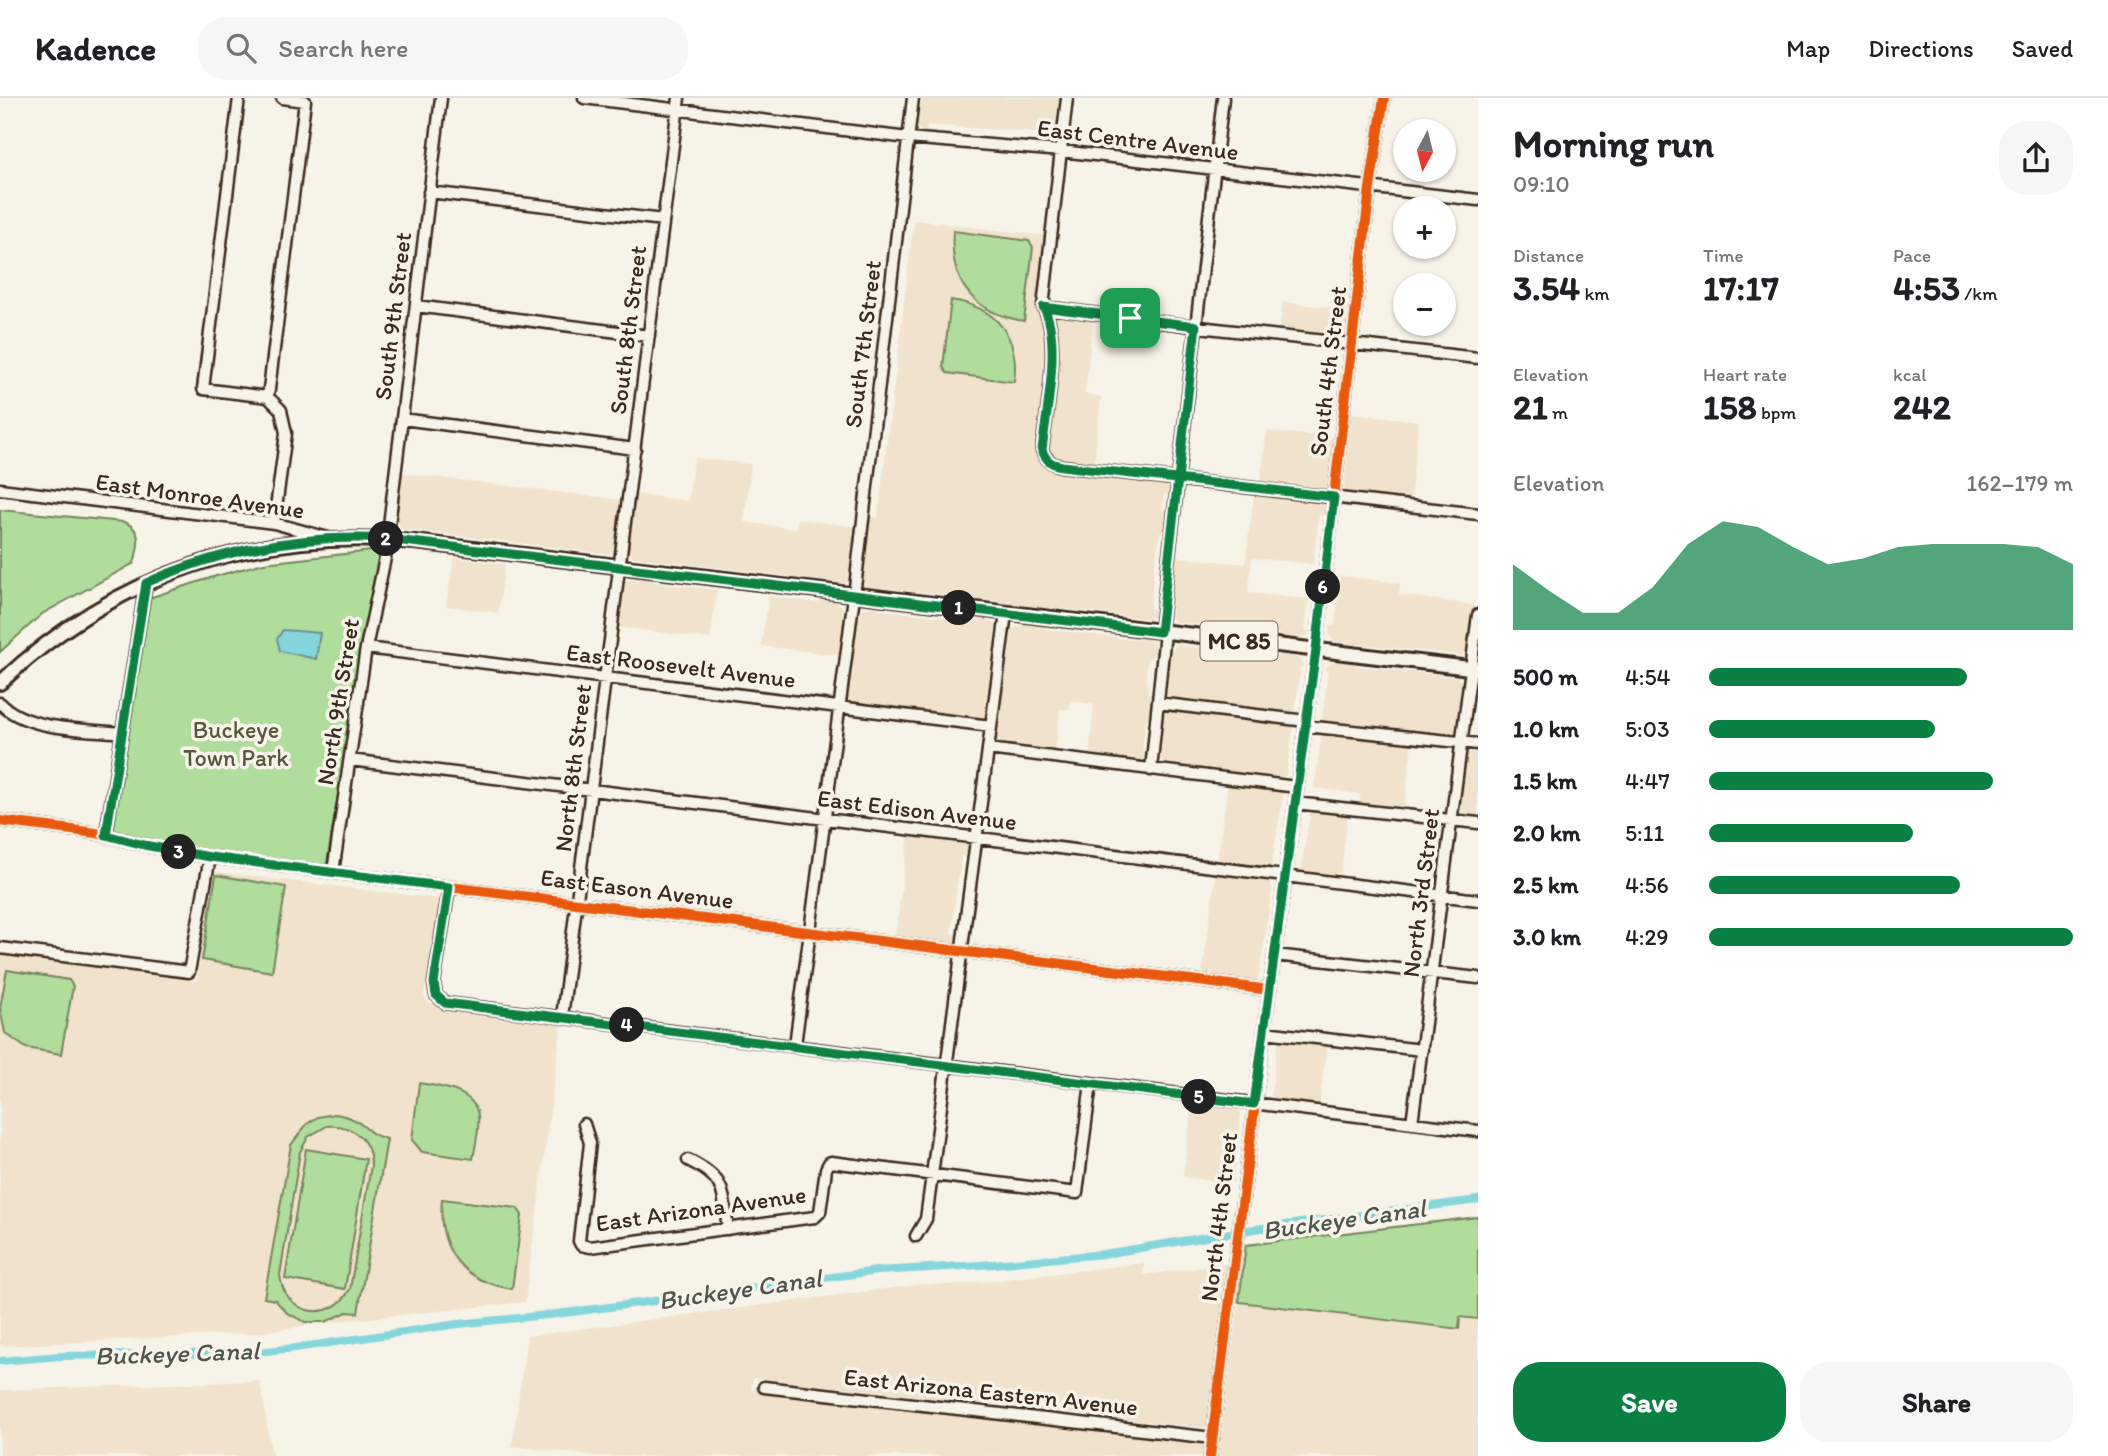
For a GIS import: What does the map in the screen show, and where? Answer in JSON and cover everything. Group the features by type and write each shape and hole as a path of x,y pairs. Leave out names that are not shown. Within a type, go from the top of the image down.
{"main road":[{"name":"East Monroe Avenue","path":"328,538 387,539 1475,668"},
{"name":"MC 85","path":"0,683 69,627 146,583 196,563 228,554 287,542 328,538"}],"street":[{"path":"239,98 203,388 268,397 281,410 286,433 274,523"},
{"path":"268,397 305,101 282,98"},
{"name":"South 9th Street","path":"387,539 441,98"},
{"name":"East Centre Avenue","path":"584,98 678,104 908,138 1061,152 1478,200"},
{"name":"South 7th Street","path":"795,1045 855,596 913,98"},
{"path":"1067,98 1043,307 1050,317 1052,354 1042,450 1046,459 1062,466 1478,514"},
{"path":"1151,770 1178,480 1223,98"},
{"name":"South 4th Street","path":"1316,650 1370,188 1384,98"},
{"name":"South 8th Street","path":"621,567 678,104"},
{"path":"429,192 663,220"},
{"path":"416,306 649,336"},
{"path":"1043,307 1478,358"},
{"path":"402,419 635,449"},
{"name":"East Monroe Avenue","path":"0,489 274,523 328,538"},
{"name":"North 9th Street","path":"333,872 366,648 387,539"},
{"name":"North 8th Street","path":"562,1017 621,567"},
{"path":"106,835 146,583"},
{"path":"916,1236 926,1219 1006,613"},
{"name":"North 3rd Street","path":"1412,1123 1451,820 1475,668 1478,615"},
{"name":"East Roosevelt Avenue","path":"366,648 991,726"},
{"name":"North 4th Street","path":"1210,1456 1254,1104 1316,650"},
{"path":"1158,703 1478,744"},
{"path":"0,704 13,715 28,721 122,733"},
{"path":"988,749 1297,787"},
{"name":"East Edison Avenue","path":"350,760 1478,900"},
{"path":"1295,803 1478,823"},
{"name":"East Eason Avenue","path":"0,821 106,835 210,857 1270,990"},
{"path":"0,948 189,972 210,857"},
{"path":"449,887 434,983 436,995 445,1003 1478,1131"},
{"path":"1275,955 1478,978"},
{"path":"1264,1032 1422,1050"},
{"name":"East Arizona Avenue","path":"584,1124 590,1143 579,1231 581,1245 590,1247 818,1215 829,1163 1077,1193 1091,1083"},
{"path":"688,1160 705,1168 719,1181 729,1229"},
{"name":"East Arizona Eastern Avenue","path":"764,1387 1213,1438"}],"shaded area":[{"path":"922,98 1062,98 1058,135 1056,140 1042,143 1043,134 1015,131 927,125 926,133 920,131 917,126"},
{"path":"914,220 1046,236 1038,305 1044,313 1093,319 1085,394 1101,397 1094,463 1098,464 1097,474 1167,483 1173,490 1172,495 1164,494 1162,509 1170,511 1167,532 1160,532 1155,564 1150,608 1157,610 1155,617 1150,619 1051,608 1046,610 992,601 974,602 971,598 884,588 876,590 863,584 870,516 878,517"},
{"path":"1283,302 1350,310 1348,331 1341,337 1279,330"},
{"path":"1352,413 1419,421 1410,500 1348,493 1344,489"},
{"path":"1267,431 1335,438 1328,487 1322,490 1260,483"},
{"path":"694,458 751,464 744,522 796,529 798,519 858,527 848,582 831,585 826,581 633,557 628,550 635,494 688,501"},
{"path":"401,473 622,500 616,550 609,554 402,529 396,520"},
{"path":"1254,494 1321,502 1327,508 1326,515 1319,515 1313,564 1252,558 1248,593 1309,599 1305,630 1309,631 1306,636 1283,637 1279,634 1176,622 1171,618 1177,557 1245,564"},
{"path":"454,558 505,564 498,613 446,606"},
{"path":"1340,576 1400,583 1399,595 1474,605 1468,650 1462,655 1357,644 1353,646 1334,641 1329,635 1330,626 1335,625"},
{"path":"639,578 717,590 710,639 618,627 624,584"},
{"path":"769,596 817,603 822,600 832,601 842,606 846,613 840,655 761,646"},
{"path":"875,606 882,610 969,620 985,619 996,625 993,672 988,712 985,716 981,718 848,700 846,696 850,662 860,613 862,609"},
{"path":"1025,624 1135,640 1144,638 1155,644 1156,655 1148,658 1146,674 1148,693 1156,695 1154,715 1146,719 1142,751 1150,749 1147,761 1143,763 1089,757 1094,704 1071,701 1069,709 1060,709 1055,754 998,744 996,739 1011,633 1014,628"},
{"path":"1177,645 1275,656 1281,654 1300,659 1304,667 1301,667 1294,715 1164,700 1170,650"},
{"path":"1351,662 1355,666 1457,677 1464,684 1459,731 1451,736 1322,720 1328,671 1324,670 1331,663"},
{"path":"1165,707 1294,723 1286,776 1278,778 1167,766 1161,756"},
{"path":"1322,733 1412,742 1404,809 1360,803 1360,794 1314,788"},
{"path":"1478,750 1478,818 1465,816 1459,808 1467,753"},
{"path":"1228,782 1284,791 1271,869 1217,863"},
{"path":"1311,809 1348,813 1340,880 1306,874 1301,869"},
{"path":"909,835 966,842 969,845 968,857 961,856 951,933 958,935 959,939 952,945 895,937"},
{"path":"217,872 441,899 424,995 428,1003 562,1021 525,1302 323,1323 258,1333 0,1346 0,953 196,981"},
{"path":"1216,873 1266,880 1270,883 1272,889 1259,977 1255,981 1202,976"},
{"path":"1284,1039 1327,1044 1319,1106 1277,1101 1273,1098 1271,1093 1277,1047 1279,1041"},
{"path":"1192,1101 1239,1109 1241,1114 1233,1183 1183,1177"},
{"path":"1144,1263 1143,1275 1227,1264 1207,1423 1203,1428 753,1378 751,1390 1199,1440 1204,1449 1203,1456 596,1456 512,1446 527,1336 923,1284 956,1285"},
{"path":"1239,1302 1458,1328 1460,1317 1478,1319 1478,1456 1218,1456"},
{"path":"260,1381 272,1456 0,1456 0,1390"}],"green space":[{"path":"953,231 1029,241 1033,247 1024,321 991,311 968,292 955,265"},
{"path":"951,300 981,309 1002,327 1013,351 1014,382 947,373 943,367"},
{"path":"0,510 124,522 137,534 134,563 42,614 0,652"},
{"name":"Buckeye Town Park","path":"371,551 379,553 380,556 374,596 365,629 327,863 323,866 216,852 110,829 149,598 264,563"},
{"path":"216,875 286,887 272,972 202,960"},
{"path":"7,970 69,980 73,986 61,1054 26,1048 5,1033 0,1008"},
{"path":"419,1083 454,1091 470,1100 475,1107 478,1126 473,1159 422,1152 412,1140"},
{"path":"334,1114 344,1116 387,1139 358,1313 347,1312 325,1322 305,1322 287,1313 275,1300 264,1298 291,1145 307,1124 318,1117","holes":["327,1126 352,1131 364,1141 371,1166 350,1289 332,1308 309,1310 290,1299 283,1289 280,1275 300,1152 308,1137"]},
{"path":"306,1149 366,1159 345,1289 285,1279"},
{"path":"442,1199 517,1208 522,1215 512,1289 479,1279 456,1260 444,1233"},
{"path":"1478,1217 1478,1319 1460,1317 1459,1329 1239,1302 1246,1245"}],"water":[{"path":"283,630 320,633 316,659 280,651 277,639"}],"waterway":[{"name":"Buckeye Canal","path":"0,1361 61,1356 247,1353 295,1348 458,1324 557,1314 877,1271 1104,1254 1255,1229 1478,1200"}],"cycle path":[{"path":"1210,1456 1316,650 1370,188 1384,98"},
{"path":"0,821 96,833 210,857 1270,990"}],"route":[{"path":"1130,318 1043,307 1050,317 1052,354 1042,450 1046,459 1062,466 1178,480 1334,497 1316,650 1254,1104 445,1003 436,995 434,983 449,887 210,857 106,835 146,583 196,563 244,550 315,539 387,539 1160,632 1178,480 1196,326 1130,318"}]}
